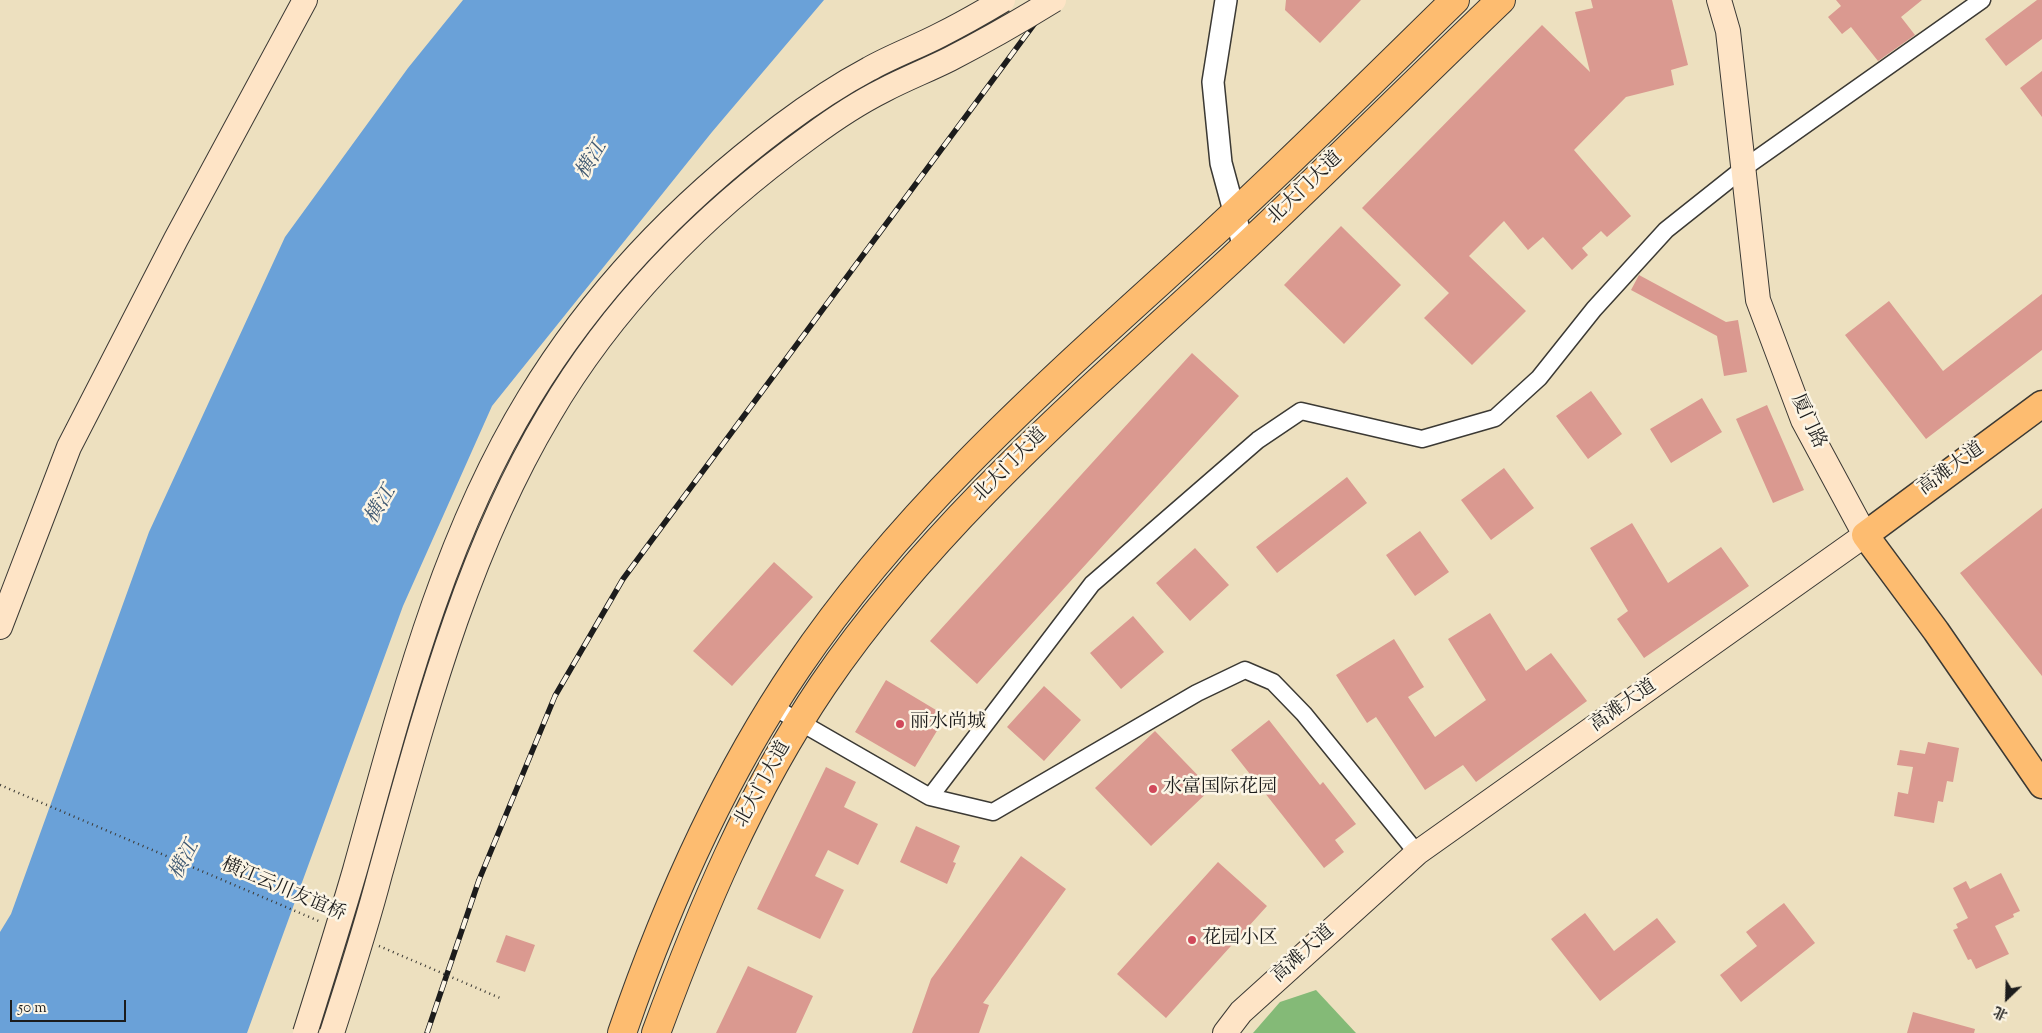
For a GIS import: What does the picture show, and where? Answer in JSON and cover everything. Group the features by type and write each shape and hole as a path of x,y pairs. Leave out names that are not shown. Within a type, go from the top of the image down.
{"highway":[{"name":"北大门大道","path":"622,1033 689,862 732,774 798,666 846,600 922,511 1024,408 1235,213 1456,0"},
{"name":"北大门大道","path":"656,1033 690,941 722,866 760,789 799,722 829,676 871,620 951,527 1008,468 1098,381 1244,248 1501,0"}],"main road":[{"path":"0,627 69,447 176,239 305,0"},
{"path":"305,1033 342,914 395,726 462,530 490,469 528,400 556,356 600,297 641,249 690,201 752,148 797,114 856,76 940,35 1003,0"},
{"path":"332,1033 372,904 432,693 472,577 513,480 550,413 577,371 620,313 660,267 714,214 768,168 812,135 870,98 952,58 1054,0"},
{"name":"厦门路","path":"1719,0 1728,32 1758,300 1803,420 1865,535 1936,631 2042,785"},
{"name":"高滩大道","path":"1225,1033 1242,1012 1417,853 1865,535 2042,404"}],"street":[{"path":"1226,0 1213,82 1221,163 1244,248"},
{"path":"930,797 1092,584 1258,440 1301,411 1422,439 1495,418 1539,378 1594,309 1666,230 1744,168 1982,0"},
{"path":"772,706 930,797 993,812 1197,693 1245,670 1273,682 1304,714 1417,853"}],"path":[{"name":"横江云川友谊桥","path":"0,786 327,925"},
{"path":"373,944 500,998"}],"green space":[{"path":"1316,990 1356,1033 1253,1033 1280,1002"}],"water":[{"name":"横江","path":"463,0 824,0 712,132 492,406 403,606 247,1033 0,1033 0,932 11,914 149,532 285,237 408,68"}],"building":[{"path":"1286,0 1361,0 1320,43 1285,10"},
{"path":"1591,0 1672,0 1688,65 1671,70 1674,85 1626,97 1574,150 1631,216 1607,237 1601,231 1582,248 1588,255 1572,270 1543,237 1528,250 1504,221 1469,256 1526,311 1472,365 1424,318 1449,293 1362,208 1542,25 1590,72 1575,12 1593,8"},
{"path":"1836,0 1922,0 1901,17 1915,35 1878,61 1851,27 1842,34 1828,17 1841,6"},
{"path":"2037,0 2042,0 2042,39 2006,66 1985,39"},
{"path":"2042,71 2042,117 2020,88"},
{"path":"1341,226 1401,285 1344,344 1284,285"},
{"path":"1639,275 1726,322 1738,320 1747,372 1724,376 1717,336 1631,290"},
{"path":"2042,294 2042,350 1926,439 1845,335 1889,301 1943,371"},
{"path":"1192,353 1239,396 977,684 930,641"},
{"path":"1591,391 1622,434 1588,459 1556,416"},
{"path":"1702,398 1722,432 1671,463 1650,429"},
{"path":"1767,405 1804,490 1773,503 1736,419"},
{"path":"1504,468 1534,508 1491,540 1461,500"},
{"path":"1347,477 1367,503 1277,573 1256,547"},
{"path":"2042,508 2042,676 1960,573"},
{"path":"1632,523 1668,583 1721,547 1749,586 1644,658 1617,619 1628,611 1590,548"},
{"path":"1420,531 1449,572 1415,596 1386,555"},
{"path":"1195,548 1229,585 1190,621 1156,583"},
{"path":"774,562 813,597 732,686 693,651"},
{"path":"1490,613 1526,671 1551,653 1587,701 1476,782 1463,765 1425,790 1376,717 1367,723 1336,675 1394,639 1424,687 1408,697 1435,737 1486,700 1448,639"},
{"path":"1133,616 1164,652 1121,689 1090,653"},
{"name":"丽水尚城","path":"886,680 946,716 915,767 855,732"},
{"path":"1044,686 1081,720 1044,761 1007,727"},
{"path":"1269,720 1320,785 1323,782 1356,824 1335,840 1344,852 1324,868 1231,750"},
{"name":"水富国际花园","path":"1155,731 1211,789 1151,846 1095,788"},
{"path":"1928,742 1959,748 1953,782 1947,781 1943,802 1938,801 1934,823 1894,816 1898,792 1908,794 1913,767 1897,765 1900,750 1925,754"},
{"path":"826,767 856,782 844,807 878,824 858,865 828,850 815,876 844,890 820,939 757,909"},
{"path":"916,826 960,846 953,862 956,863 947,884 900,862"},
{"path":"1021,856 1066,889 983,1003 989,1005 979,1033 912,1033 931,979"},
{"name":"花园小区","path":"1218,862 1267,906 1166,1018 1117,974"},
{"path":"2001,873 2020,911 2013,914 2014,917 1995,926 2009,954 1976,969 1971,959 1968,960 1953,930 1958,928 1956,924 1968,918 1953,888 1966,881 1970,889"},
{"path":"1784,903 1815,943 1741,1002 1720,975 1757,946 1746,932"},
{"path":"1585,913 1614,951 1657,918 1676,942 1600,1001 1551,939"},
{"path":"506,935 535,945 525,972 496,962"},
{"path":"748,966 813,996 796,1033 716,1033"},
{"path":"1913,1012 1975,1029 1974,1033 1907,1033"}],"railway":[{"path":"427,1033 479,880 555,696 623,579 1052,0"}],"place":[{"name":"丽水尚城","path":"900,724"},
{"name":"水富国际花园","path":"1153,789"},
{"name":"花园小区","path":"1192,940"}]}
